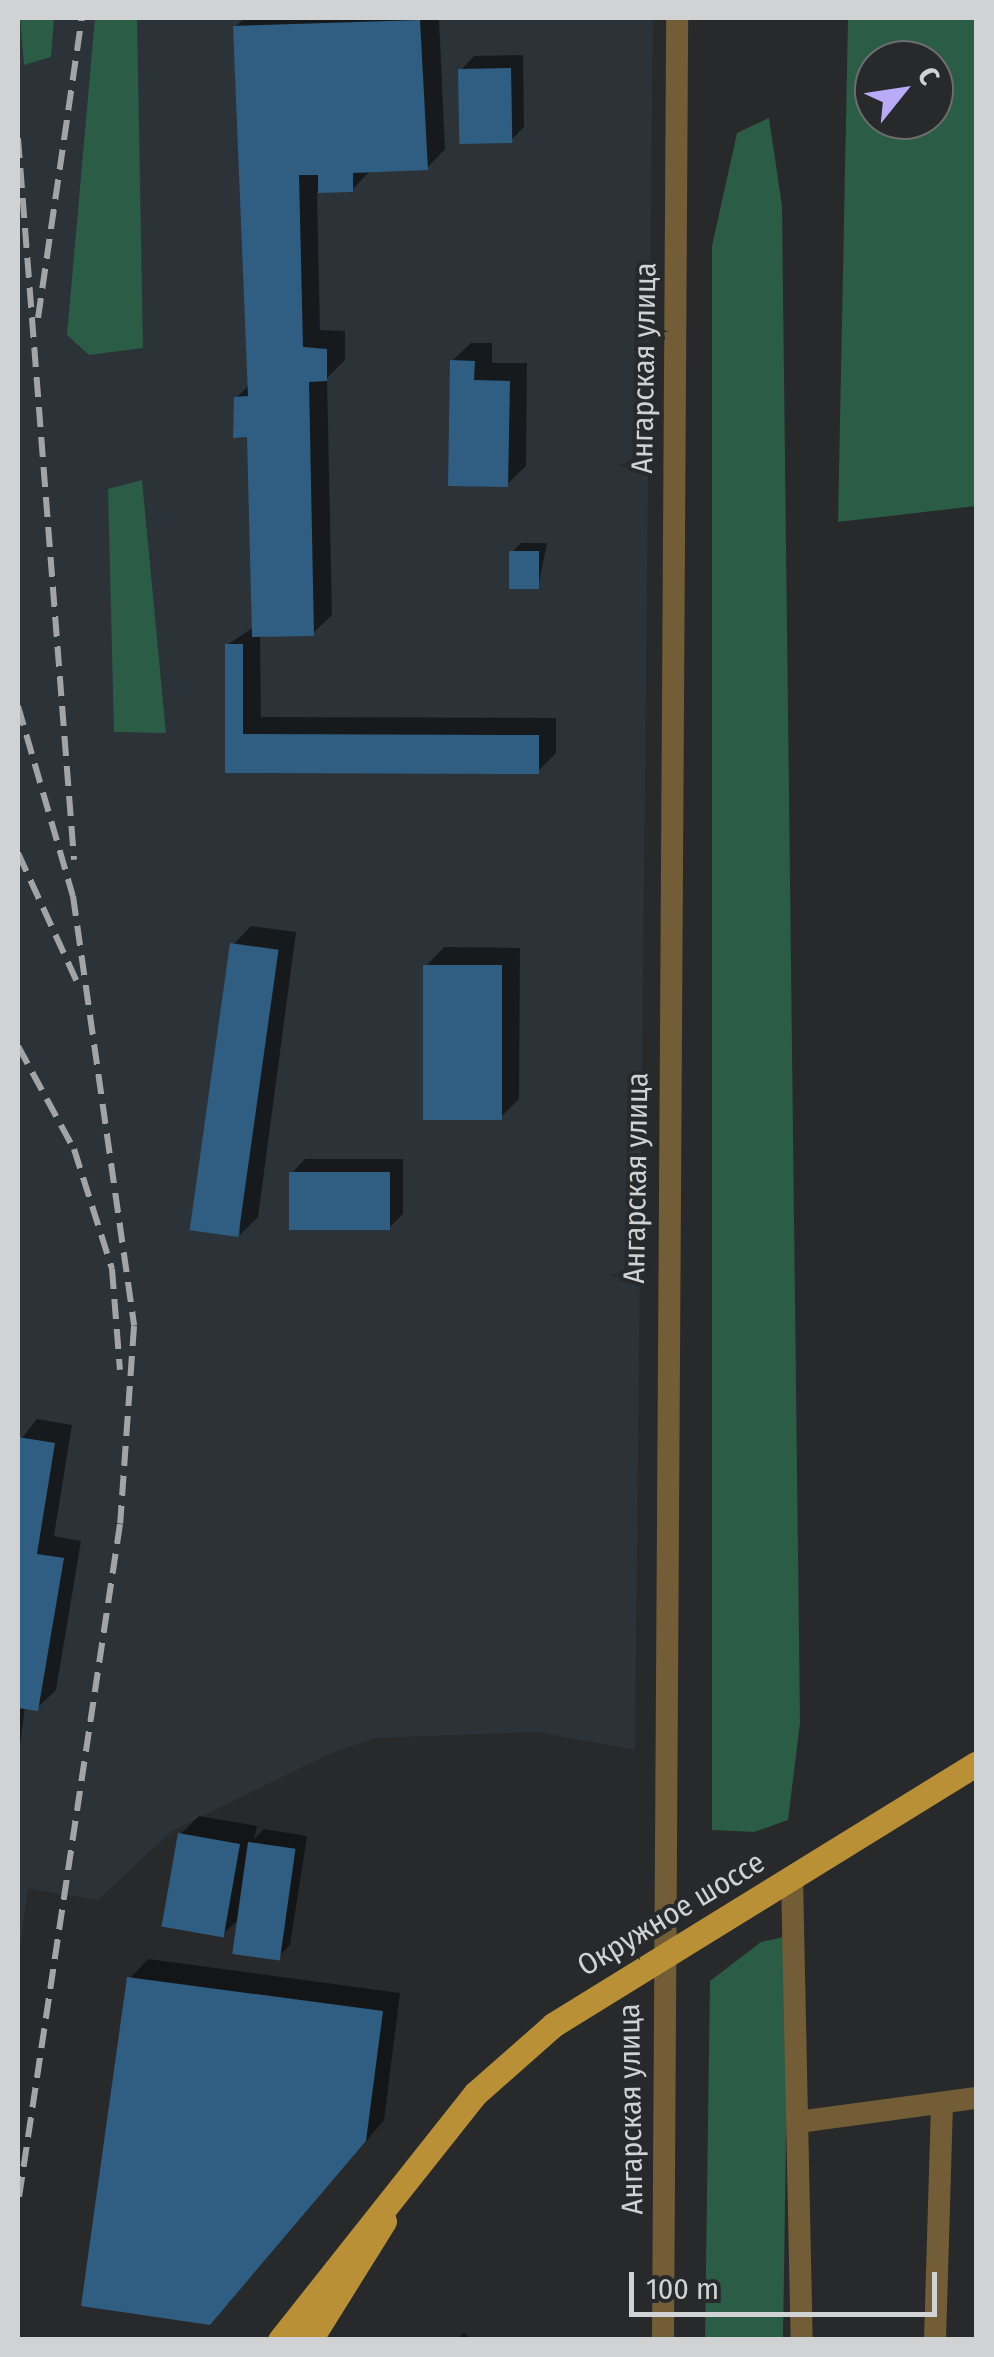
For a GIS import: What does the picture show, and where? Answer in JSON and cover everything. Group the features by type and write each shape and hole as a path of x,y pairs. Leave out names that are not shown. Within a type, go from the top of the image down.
{"main road":[{"name":"Окружное шоссе","path":"280,2340 426,2153 553,2025 660,1954 976,1764"},
{"name":"Окружное шоссе","path":"310,2340 426,2153"}],"street":[{"name":"Ангарская улица","path":"662,2340 660,1954 677,18"},
{"path":"792,1878 802,2340"},
{"path":"798,2122 942,2106 976,2098"},
{"path":"935,2340 942,2106"}],"shaded area":[{"path":"18,18 653,18 635,1750 537,1732 376,1738 331,1753 172,1831 98,1900 28,1889 18,1961"}],"green space":[{"path":"20,18 54,18 51,57 24,65"},
{"path":"95,18 137,18 143,348 89,355 67,335"},
{"path":"848,18 976,18 976,506 838,522"},
{"path":"769,118 782,206 800,1723 788,1820 754,1832 712,1830 712,246 737,133"},
{"path":"142,480 166,733 114,732 108,489"},
{"path":"789,1936 783,2339 705,2340 710,1981 761,1942"}],"building":[{"path":"420,20 428,170 353,173 353,192 318,193 318,175 299,175 303,347 327,349 327,381 309,382 314,636 252,637 247,437 233,438 234,397 248,396 233,26"},
{"path":"511,68 512,143 459,144 458,69"},
{"path":"450,360 475,361 474,380 510,381 508,487 448,486"},
{"path":"509,551 539,551 539,589 509,589"},
{"path":"225,644 243,644 243,734 539,735 539,774 225,773"},
{"path":"230,943 279,950 238,1237 190,1230"},
{"path":"423,965 502,965 502,1120 423,1120"},
{"path":"289,1172 390,1172 390,1230 289,1230"},
{"path":"18,1437 55,1443 37,1554 64,1558 38,1711 18,1708"},
{"path":"178,1833 240,1844 224,1937 162,1927"},
{"path":"248,1842 296,1849 280,1961 232,1954"},
{"path":"127,1977 383,2011 366,2141 210,2325 81,2306"}],"railway":[{"path":"38,318 82,18"},
{"path":"18,138 74,860"},
{"path":"18,706 73,896 134,1326 120,1524 18,2204"},
{"path":"18,853 78,984"},
{"path":"18,1046 74,1149 112,1269 120,1370"}]}
